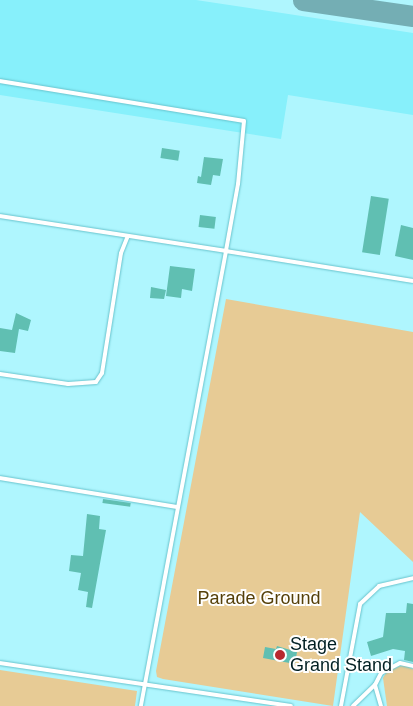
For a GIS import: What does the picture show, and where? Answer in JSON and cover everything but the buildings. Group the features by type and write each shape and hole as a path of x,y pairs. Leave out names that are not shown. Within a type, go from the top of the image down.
{"lane":[{"path":"0,80 244,121 238,184 141,706"},
{"path":"0,216 413,281"},
{"path":"0,374 68,384 96,382 102,373 121,253 128,236"},
{"path":"0,478 177,507"},
{"path":"341,706 360,604 378,586 413,578"},
{"path":"0,663 144,686 291,706"},
{"path":"353,706 375,685 381,672 392,665 400,663 413,666"},
{"path":"375,685 381,706"}],"shaded area":[{"path":"0,0 196,0 413,33 413,115 288,95 281,139 0,95"}],"green space":[{"name":"Parade Ground","path":"226,299 413,332 413,562 360,512 333,706 157,677 156,671"},
{"path":"403,665 413,669 413,706 387,706 383,678 387,671"},
{"path":"0,670 137,691 135,706 0,706"}],"taxiway":[{"path":"303,0 413,16"}],"place":[{"name":"Stage Grand Stand","path":"280,655"}]}
